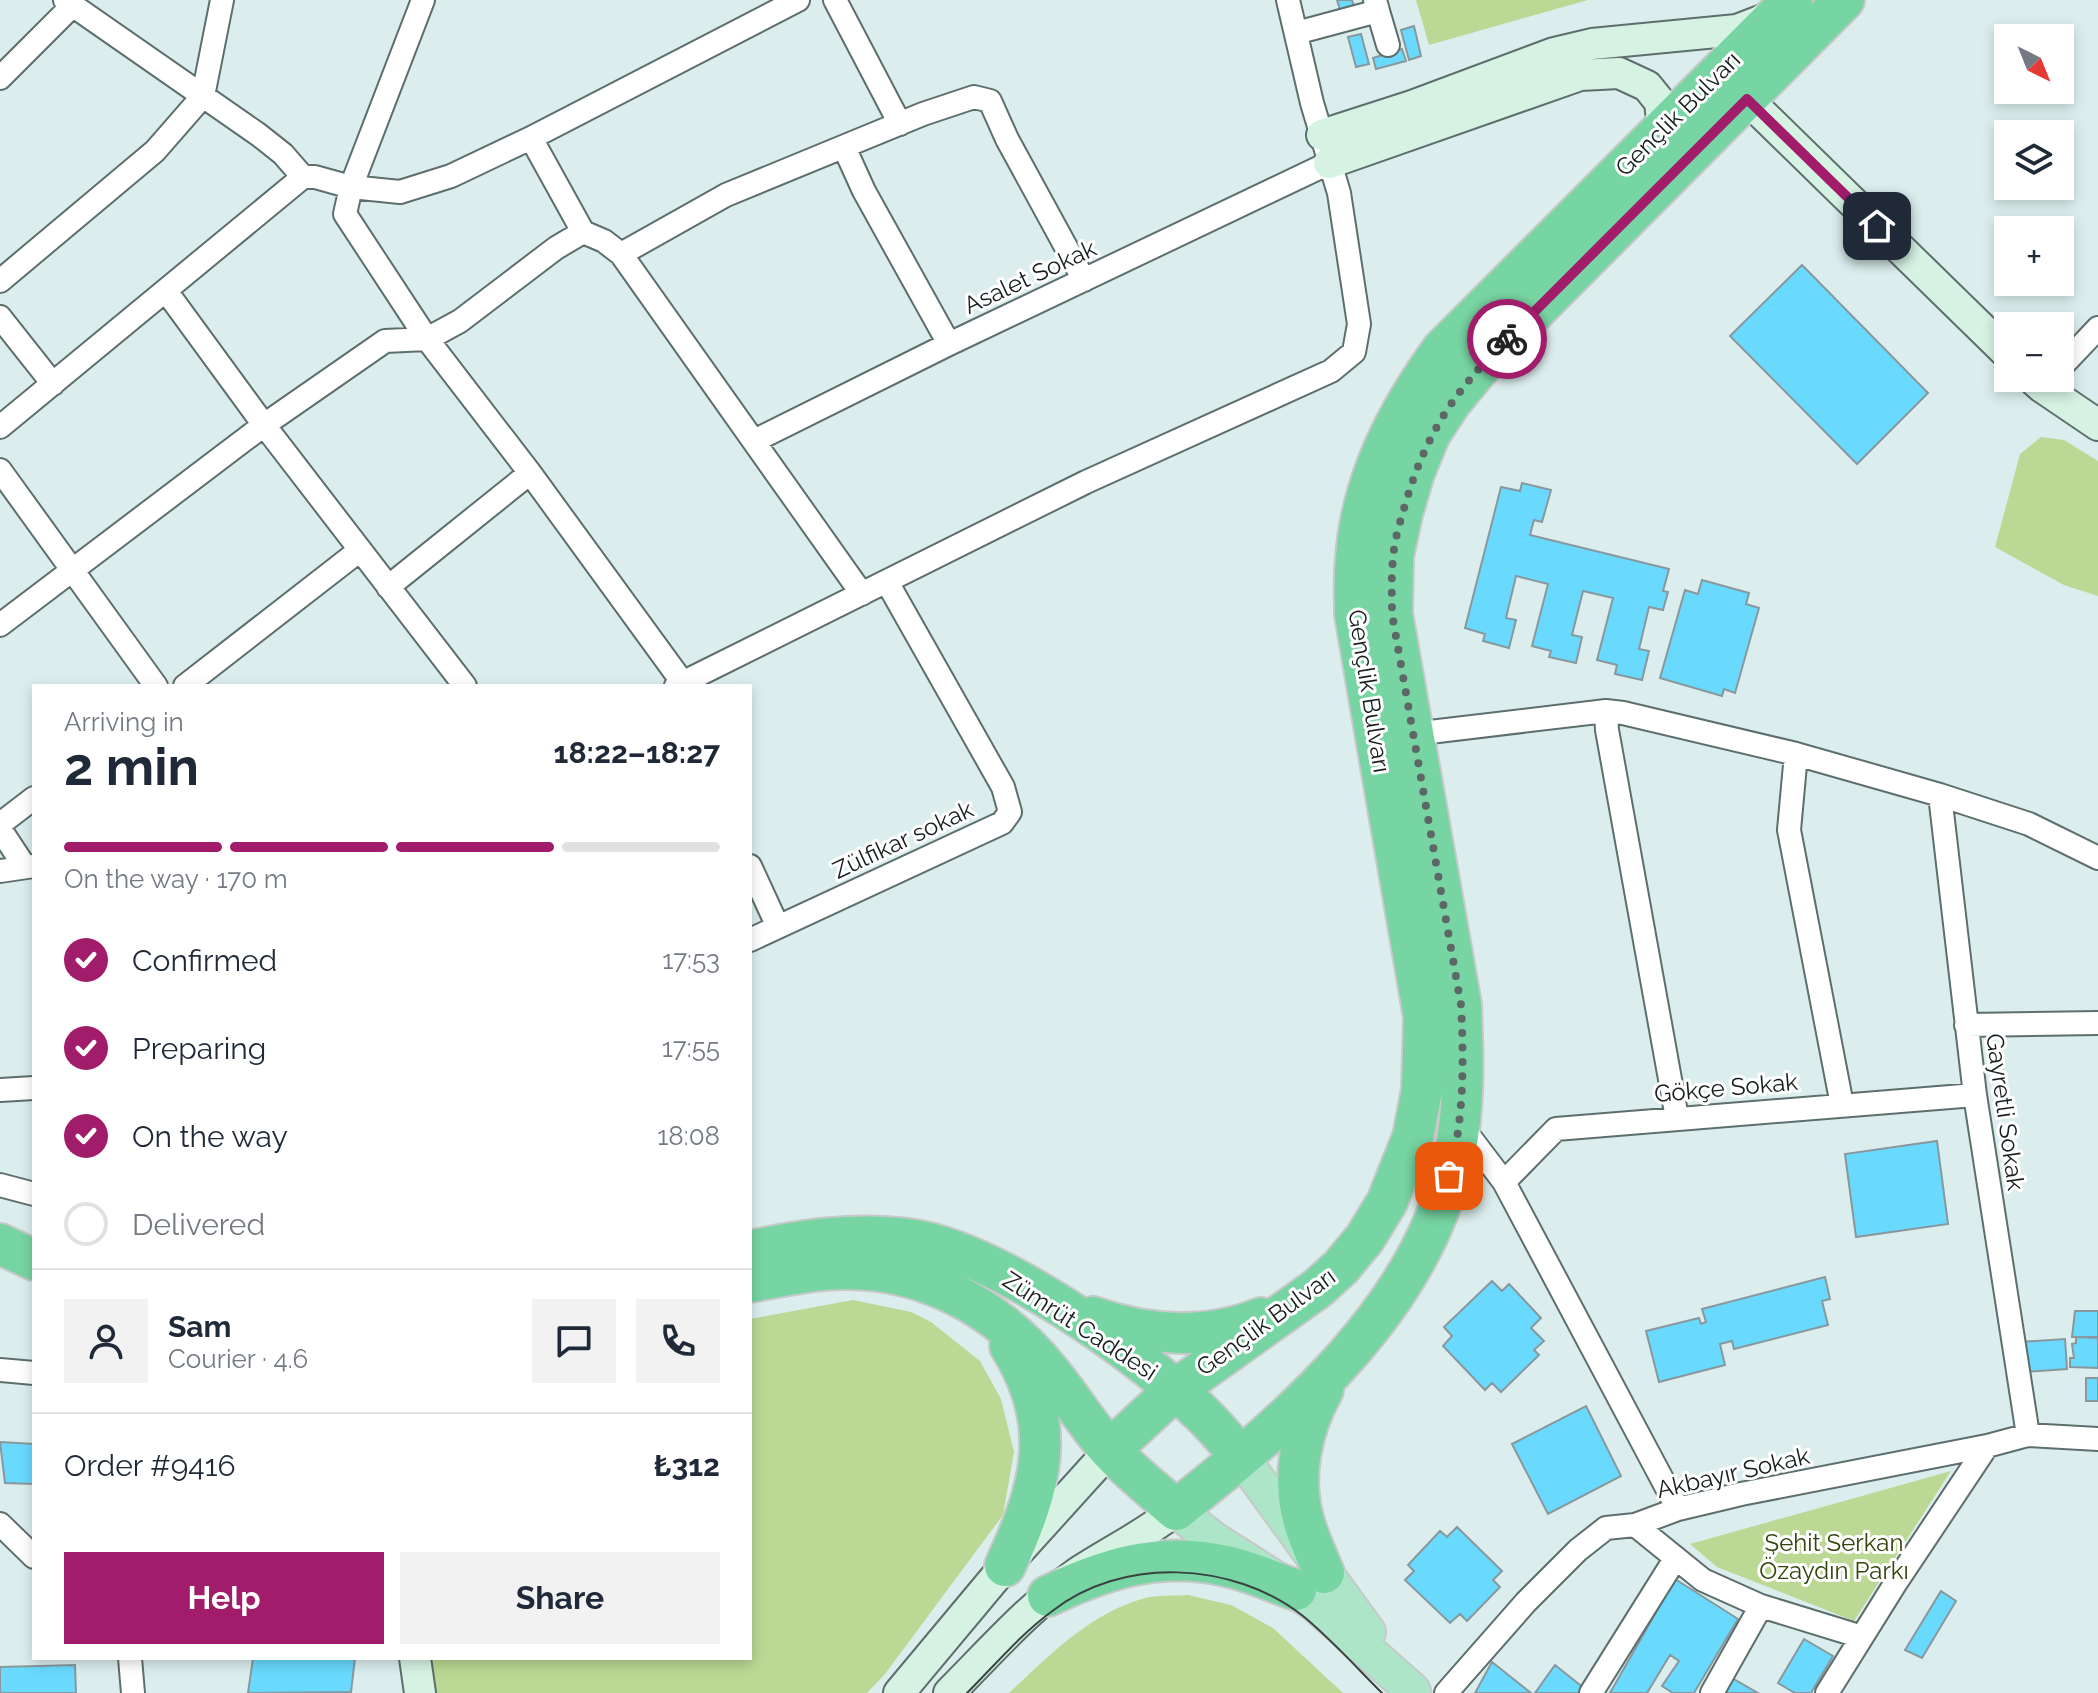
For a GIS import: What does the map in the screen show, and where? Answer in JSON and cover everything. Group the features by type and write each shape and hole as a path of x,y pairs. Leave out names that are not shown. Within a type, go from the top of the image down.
{"highway":[{"name":"Gençlik Bulvarı","path":"1176,1510 1299,1406 1337,1366 1390,1298 1427,1238 1444,1195 1454,1157 1463,1046 1461,1005 1392,614 1393,556 1414,473 1430,434 1483,363 1844,0"},
{"name":"Gençlik Bulvarı","path":"1110,1450 1175,1390 1318,1288 1341,1267 1365,1238 1401,1171 1413,1137 1422,1090 1424,1017 1355,614 1356,556 1366,498 1387,436 1415,387 1442,350 1784,8"},
{"name":"Zümrüt Caddesi","path":"752,1251 807,1240 846,1237 911,1239 978,1262 1053,1302 1137,1359 1200,1412 1241,1457"},
{"path":"0,1244 32,1259"},
{"path":"752,1282 812,1271 873,1270 927,1282 955,1293 1016,1335 1051,1372 1110,1450 1176,1510"},
{"path":"0,1272 32,1284"},
{"path":"1053,1302 1101,1320 1143,1331 1203,1332 1257,1320 1318,1288"},
{"path":"955,1293 994,1326 1009,1344 1023,1368 1037,1408 1041,1432 1035,1492 1005,1566"},
{"path":"1048,1596 1120,1566 1166,1560 1227,1566 1310,1582 1299,1497 1299,1465 1314,1405 1337,1366"}],"main road":[{"path":"1326,149 1412,106 1554,53 1592,44 1737,30 1784,8"},
{"path":"1326,149 1580,75 1619,73 1647,86 1660,102 1663,129"},
{"path":"1747,99 1994,340"},
{"path":"2061,392 2098,425"},
{"path":"899,1693 1005,1566 1110,1450"},
{"path":"1241,1457 1310,1582 1425,1692"},
{"path":"949,1693 1019,1621 1048,1596 1176,1510 1213,1539 1310,1582"},
{"path":"415,1660 420,1693"}],"street":[{"path":"0,281 155,151 203,96 222,0"},
{"path":"423,0 351,187 345,214 427,339 530,473 680,684 1086,482 1331,371 1354,352 1359,324 1339,193 1288,0"},
{"path":"0,427 303,177 315,177 351,187 400,192 451,176 798,0"},
{"path":"835,0 900,124"},
{"path":"0,78 69,3 283,154 303,177"},
{"path":"1296,33 1376,6 1388,45"},
{"path":"621,254 726,195 974,97 990,101 1007,139 1084,280"},
{"path":"531,138 583,232 604,241 621,254 862,594"},
{"path":"844,147 864,191 949,344"},
{"name":"Asalet Sokak","path":"754,441 1084,280 1326,149"},
{"path":"0,625 264,425 385,341 427,339 460,321 556,248 583,232"},
{"path":"166,291 264,425 463,684"},
{"path":"0,317 53,384"},
{"path":"2074,351 2098,328"},
{"path":"0,470 155,684"},
{"path":"388,587 530,473"},
{"path":"188,684 360,550"},
{"name":"Zülfikar sokak","path":"752,939 1002,823 1010,812 1003,787 887,582"},
{"path":"1413,734 1606,711 1796,754 1940,795 2029,824 2098,858"},
{"path":"1606,711 1677,1118"},
{"path":"1796,754 1789,830 1842,1105"},
{"name":"Gayretli Sokak","path":"1940,795 1975,1095 2028,1435"},
{"path":"0,871 30,867 0,826 32,800"},
{"path":"752,870 778,927"},
{"path":"1966,1025 2098,1023"},
{"path":"0,1090 32,1088"},
{"name":"Gökçe Sokak","path":"1504,1182 1556,1129 1975,1095"},
{"path":"1459,1123 1504,1182 1678,1509"},
{"path":"0,1185 32,1193"},
{"path":"0,1370 32,1373"},
{"name":"Akbayır Sokak","path":"1425,1692 1526,1602 1578,1550 1606,1528 1635,1525 1678,1509 2028,1435 2098,1439"},
{"path":"1827,1693 1987,1446"},
{"path":"0,1524 32,1555"},
{"path":"1635,1525 1703,1580 1761,1606 1862,1637"},
{"path":"1591,1693 1675,1559"},
{"path":"1712,1693 1761,1606"},
{"path":"130,1660 133,1693"}],"green space":[{"path":"1416,0 1588,0 1429,45"},
{"path":"2041,437 2064,440 2098,461 2098,596 2064,585 1995,547 2020,454"},
{"path":"853,1300 911,1312 931,1322 980,1361 1001,1399 1014,1452 1003,1515 885,1674 867,1693 433,1693 431,1660 752,1660 752,1319"},
{"name":"Şehit Serkan Özaydın Parkı","path":"1951,1471 1854,1621 1717,1567 1690,1544"},
{"path":"1188,1595 1231,1605 1273,1628 1343,1693 1009,1693 1072,1637 1106,1614 1145,1598"}],"building":[{"path":"1337,0 1352,0 1354,6 1340,10"},
{"path":"1414,26 1421,56 1409,60 1401,30"},
{"path":"1361,34 1369,64 1356,67 1348,37"},
{"path":"1402,49 1406,61 1376,69 1373,58"},
{"path":"1802,265 1928,393 1857,464 1730,336"},
{"path":"1522,483 1551,490 1542,522 1534,520 1530,535 1669,569 1663,591 1668,592 1663,610 1649,607 1639,649 1649,651 1642,680 1615,674 1617,665 1597,660 1613,598 1583,591 1572,635 1582,637 1576,663 1549,657 1551,651 1532,646 1548,584 1516,576 1506,618 1516,620 1509,648 1483,641 1485,634 1465,628 1501,487 1520,491"},
{"path":"1702,580 1749,593 1746,604 1759,608 1735,693 1724,689 1722,696 1660,678 1685,590 1698,594"},
{"path":"1937,1141 1948,1224 1856,1237 1845,1154"},
{"path":"1825,1277 1830,1299 1822,1301 1828,1325 1734,1349 1732,1341 1720,1344 1725,1365 1659,1382 1646,1331 1699,1318 1701,1324 1706,1322 1702,1309"},
{"path":"1492,1281 1502,1291 1509,1284 1541,1318 1531,1328 1544,1341 1534,1350 1539,1355 1501,1392 1492,1383 1485,1390 1443,1346 1452,1336 1444,1327"},
{"path":"2075,1311 2098,1311 2098,1337 2072,1337"},
{"path":"2076,1337 2098,1338 2098,1368 2070,1367 2070,1358 2074,1358 2072,1344 2076,1343"},
{"path":"2065,1339 2067,1369 2023,1372 2021,1342"},
{"path":"2086,1378 2098,1378 2098,1401 2086,1401"},
{"path":"1586,1406 1621,1476 1548,1514 1512,1444"},
{"path":"0,1442 32,1444 32,1484 5,1483"},
{"path":"1457,1527 1502,1571 1493,1580 1500,1587 1467,1621 1460,1614 1450,1623 1405,1580 1414,1571 1408,1565 1440,1531 1447,1537"},
{"path":"1675,1579 1738,1619 1694,1693 1673,1693 1662,1686 1679,1661 1670,1655 1647,1693 1610,1693"},
{"path":"1941,1591 1956,1601 1922,1658 1905,1650"},
{"path":"1804,1639 1833,1656 1811,1693 1795,1693 1778,1683"},
{"path":"253,1660 355,1660 351,1692 248,1693"},
{"path":"1492,1662 1531,1693 1475,1693"},
{"path":"75,1665 76,1693 0,1693 0,1667"},
{"path":"1555,1665 1585,1689 1583,1693 1535,1693"},
{"path":"1732,1678 1758,1693 1723,1693"}],"tram line":[{"path":"967,1693 1029,1631 1079,1594 1110,1581 1143,1574 1177,1572 1244,1584 1275,1598 1303,1616 1382,1693"}],"way so far":[{"path":"1449,1176 1459,1123 1463,1046 1461,1005 1392,614 1393,556 1414,473 1430,434 1451,402 1507,339"}],"route":[{"path":"1507,339 1747,99 1877,226"}]}
